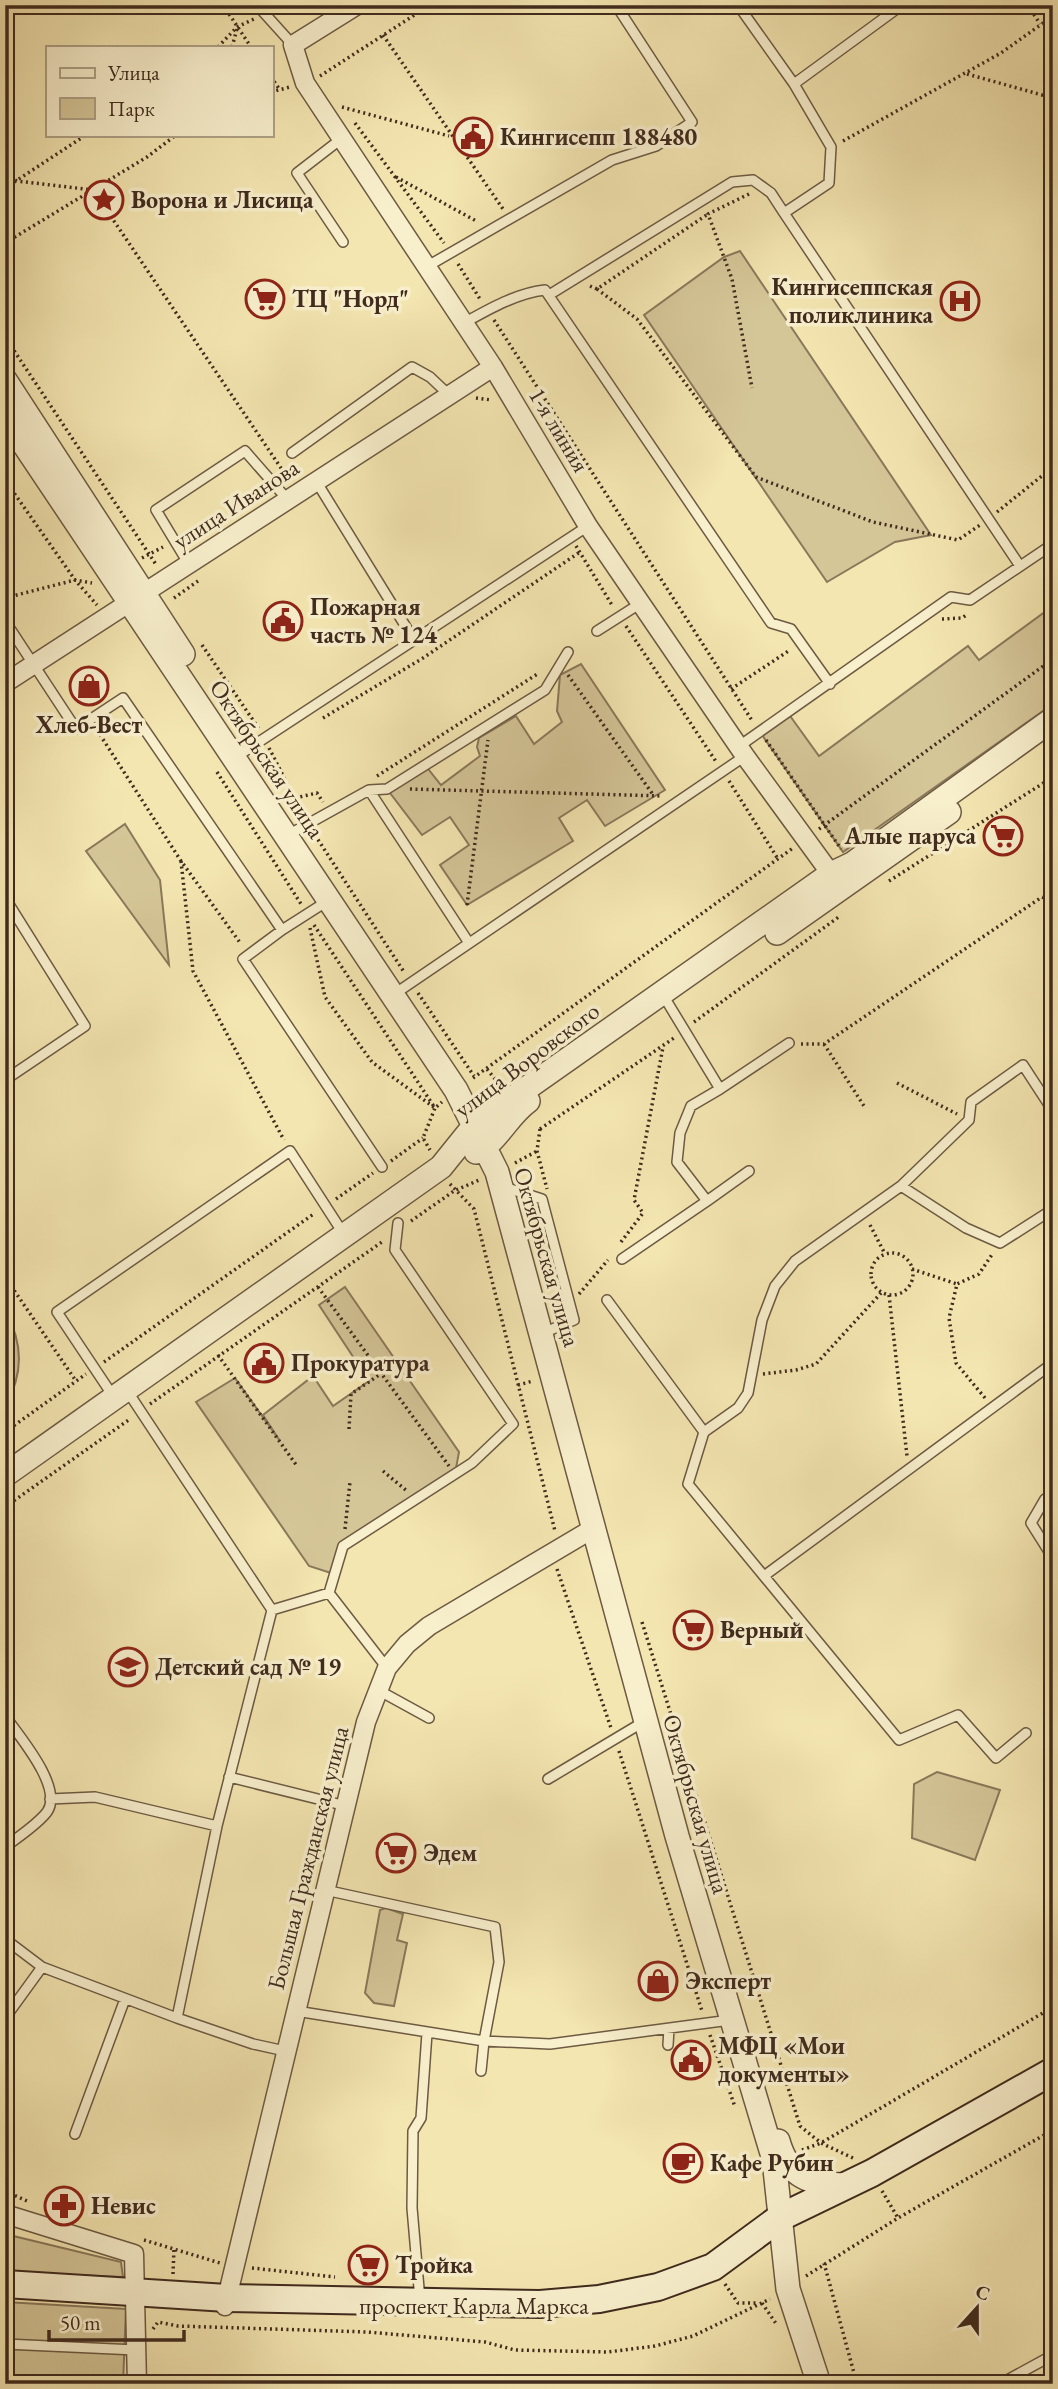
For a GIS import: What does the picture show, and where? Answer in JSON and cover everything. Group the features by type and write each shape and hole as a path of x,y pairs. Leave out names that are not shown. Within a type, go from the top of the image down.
{"main road":[{"path":"420,2305 540,2304 599,2300 657,2287 713,2267 781,2221 1053,2071"},
{"name":"проспект Карла Маркса","path":"5,2291 226,2302 556,2310 610,2305 695,2283 718,2273 781,2221 876,2180 1053,2079"},
{"path":"5,2284 134,2296"}],"street":[{"path":"293,45 356,5"},
{"name":"1-я линия","path":"293,45 305,83 493,367 588,526 741,752 831,874"},
{"name":"улица Иванова","path":"5,683 188,563 283,495 316,481 493,367"},
{"path":"5,380 119,569"},
{"name":"Октябрьская улица","path":"5,416 119,569 128,602 248,749 298,830 329,900 402,988 465,1084 505,1179 646,1721 730,2020 774,2160 788,2289 819,2384"},
{"name":"улица Воровского","path":"5,1475 441,1167 485,1131 666,1000 831,874 857,869 1051,731"},
{"path":"298,830 402,988"},
{"path":"666,1000 857,869"},
{"path":"546,1332 783,2157 798,2173 817,2185 847,2185"},
{"name":"Большая Гражданская улица","path":"226,2302 366,1722 387,1668 429,1626 594,1528"},
{"path":"5,2214 134,2254 137,2384"}],"lane":[{"name":"1-я линия","path":"257,5 293,45"},
{"path":"426,267 611,160 656,146 692,121 616,5"},
{"path":"738,5 794,84 831,147 829,183 784,213"},
{"path":"794,84 902,5"},
{"path":"341,139 297,173 343,242"},
{"path":"549,295 732,182 753,180 763,187 784,213 1020,566"},
{"path":"464,323 532,292 545,290 771,623 791,629 830,684"},
{"path":"292,453 411,367 430,377 448,394"},
{"path":"188,563 156,510 245,451 283,495"},
{"path":"316,481 414,640"},
{"path":"248,749 588,526"},
{"path":"402,988 690,797 723,772 741,752 951,597 970,600 1053,544"},
{"path":"597,631 641,603"},
{"path":"5,621 76,729 123,698 282,930"},
{"path":"298,830 370,785 387,789 545,690 568,652"},
{"path":"370,785 469,943"},
{"path":"5,898 85,1026 5,1080"},
{"path":"329,900 243,959 382,1167"},
{"path":"666,1000 720,1089"},
{"path":"707,1201 677,1162 680,1133 691,1106 789,1044"},
{"path":"1026,1733 996,1758 958,1716 899,1740 688,1484 704,1432 738,1408 748,1393 762,1320 775,1286 795,1261 901,1186 969,1120 971,1102 1023,1065 1053,1111"},
{"path":"177,2018 217,1826 272,1610 141,1411 94,1368 57,1312 290,1151 344,1235"},
{"path":"622,1259 750,1171"},
{"path":"505,1179 542,1199 570,1302 574,1320 546,1332"},
{"path":"901,1186 965,1228 1000,1243 1051,1214"},
{"path":"329,1593 343,1546 472,1463 513,1424 395,1250 398,1227"},
{"path":"607,1300 704,1432"},
{"path":"764,1576 1053,1363"},
{"path":"1053,1494 1045,1499 1031,1523 1053,1558"},
{"path":"272,1610 329,1593"},
{"path":"329,1593 387,1668"},
{"path":"378,1690 429,1718"},
{"path":"5,1716 46,1775 50,1799 48,1811 5,1847"},
{"path":"548,1779 646,1721"},
{"path":"229,1777 346,1806"},
{"path":"50,1799 95,1797 217,1826"},
{"path":"325,1889 495,1927 499,1962 481,2071"},
{"path":"5,1939 42,1967 177,2018 253,2044 285,2051"},
{"path":"5,2018 42,1967"},
{"path":"75,2134 125,1999"},
{"path":"296,2011 484,2041 550,2044 730,2020"},
{"path":"668,2029 668,2045"},
{"path":"420,2305 412,2208 413,2131 422,2118 427,2033"},
{"path":"5,2344 136,2350"},
{"path":"1000,2384 1053,2355"}],"path":[{"path":"223,5 250,46"},
{"path":"305,83 322,75 430,5"},
{"path":"1028,5 1040,25"},
{"path":"219,46 237,27 264,14"},
{"path":"831,147 1002,53 1053,16"},
{"path":"232,46 237,27"},
{"path":"383,35 510,220"},
{"path":"965,74 1053,98"},
{"path":"322,75 329,85"},
{"path":"273,80 280,90"},
{"path":"336,96 451,253 731,689 823,825 874,891 1053,776"},
{"path":"342,107 451,136"},
{"path":"5,188 84,136"},
{"path":"5,243 147,157 175,136"},
{"path":"5,176 17,181 93,190 284,474 283,495"},
{"path":"394,176 492,230"},
{"path":"597,289 708,215 763,187"},
{"path":"708,215 732,279 752,388"},
{"path":"573,280 597,289 637,319 756,477 873,522 958,540 1053,467"},
{"path":"5,337 150,556 179,608"},
{"path":"5,480 75,580 98,606 128,602"},
{"path":"570,536 778,859"},
{"path":"5,598 75,580 96,584 119,569 150,556 174,539"},
{"path":"317,721 423,658 580,552"},
{"path":"932,627 943,620 962,618 974,610"},
{"path":"199,641 248,749 295,798 298,830 465,1084"},
{"path":"731,689 801,643"},
{"path":"5,1432 423,1138 435,1108 465,1084 1053,659"},
{"path":"370,785 537,674 561,664 654,796"},
{"path":"90,719 181,861 249,955"},
{"path":"467,905 491,724"},
{"path":"763,737 777,733"},
{"path":"212,764 435,1108"},
{"path":"387,789 690,797"},
{"path":"295,798 317,793 326,808"},
{"path":"181,861 193,971 290,1151"},
{"path":"789,1044 824,1044 1042,897 1053,901"},
{"path":"5,1507 219,1354 318,1287 398,1227 454,1191 505,1179 537,1151 540,1129 663,1047 846,911"},
{"path":"307,914 326,998 372,1062 435,1108"},
{"path":"824,1044 864,1106"},
{"path":"570,1302 643,1213 634,1200 663,1047"},
{"path":"897,1083 969,1120"},
{"path":"423,1138 454,1191 474,1209 559,1548 557,1567 737,2111"},
{"path":"864,1213 886,1254"},
{"path":"912,1269 907,1288 889,1294 882,1292 873,1283 871,1269 878,1258 886,1254 905,1257 912,1269 957,1284 979,1274 1000,1243"},
{"path":"5,1277 76,1381"},
{"path":"957,1284 949,1318 956,1363 993,1408"},
{"path":"318,1287 455,1474"},
{"path":"752,1376 796,1370 816,1364 882,1292"},
{"path":"580,1293 583,1303"},
{"path":"889,1294 908,1469"},
{"path":"569,1353 566,1342 576,1333"},
{"path":"219,1354 296,1466"},
{"path":"349,1429 351,1394 382,1374"},
{"path":"383,1471 417,1499"},
{"path":"343,1546 350,1482"},
{"path":"639,1613 800,2126 821,2143"},
{"path":"783,2157 821,2143 1053,2007"},
{"path":"857,2384 824,2263 1053,2130"},
{"path":"5,2191 38,2206"},
{"path":"137,2238 234,2267 339,2277"},
{"path":"718,2273 738,2303 762,2303"},
{"path":"762,2303 776,2323"},
{"path":"136,2350 158,2322 178,2326 366,2332 485,2342 502,2348 559,2353 608,2352 655,2346 692,2336 762,2303"}],"green space":[{"path":"740,251 931,535 895,542 827,582 644,315 724,257"},
{"path":"1053,606 1053,704 843,852 760,732 788,713 819,756 968,646 979,660"},
{"path":"581,664 665,790 605,826 587,800 559,818 573,841 467,905 440,865 469,845 450,817 422,835 387,789 425,765 441,785 480,756 477,747 479,738 516,716 534,744 562,722 557,711 560,675"},
{"path":"125,824 160,880 169,965 86,851"},
{"path":"345,1287 459,1452 455,1474 343,1546 334,1574 309,1566 196,1402 235,1378 280,1441 263,1415 313,1376 333,1406 369,1381 319,1305"},
{"path":"5,1311 15,1334 19,1358 16,1382 5,1406 8,1360"},
{"path":"937,1772 1000,1790 975,1860 912,1838 914,1784"},
{"path":"386,1908 403,1914 397,1940 407,1943 394,2006 374,2003 365,1993 380,1910"},
{"path":"5,2234 121,2262 123,2277 23,2273 5,2276"},
{"path":"5,2302 126,2309 123,2384 5,2384"}],"place":[{"name":"Кингисепп 188480","path":"473,137"},
{"name":"Ворона и Лисица","path":"104,200"},
{"name":"ТЦ \"Норд\"","path":"265,299"},
{"name":"Кингисеппская поликлиника","path":"960,301"},
{"name":"Пожарная часть № 124","path":"283,621"},
{"name":"Хлеб-Вест","path":"89,686"},
{"name":"Алые паруса","path":"1003,836"},
{"name":"Прокуратура","path":"264,1363"},
{"name":"Верный","path":"693,1630"},
{"name":"Детский сад № 19","path":"128,1667"},
{"name":"Эдем","path":"396,1853"},
{"name":"Эксперт","path":"658,1981"},
{"name":"МФЦ «Мои документы»","path":"691,2060"},
{"name":"Кафе Рубин","path":"683,2163"},
{"name":"Невис","path":"64,2206"},
{"name":"Тройка","path":"368,2265"}]}
